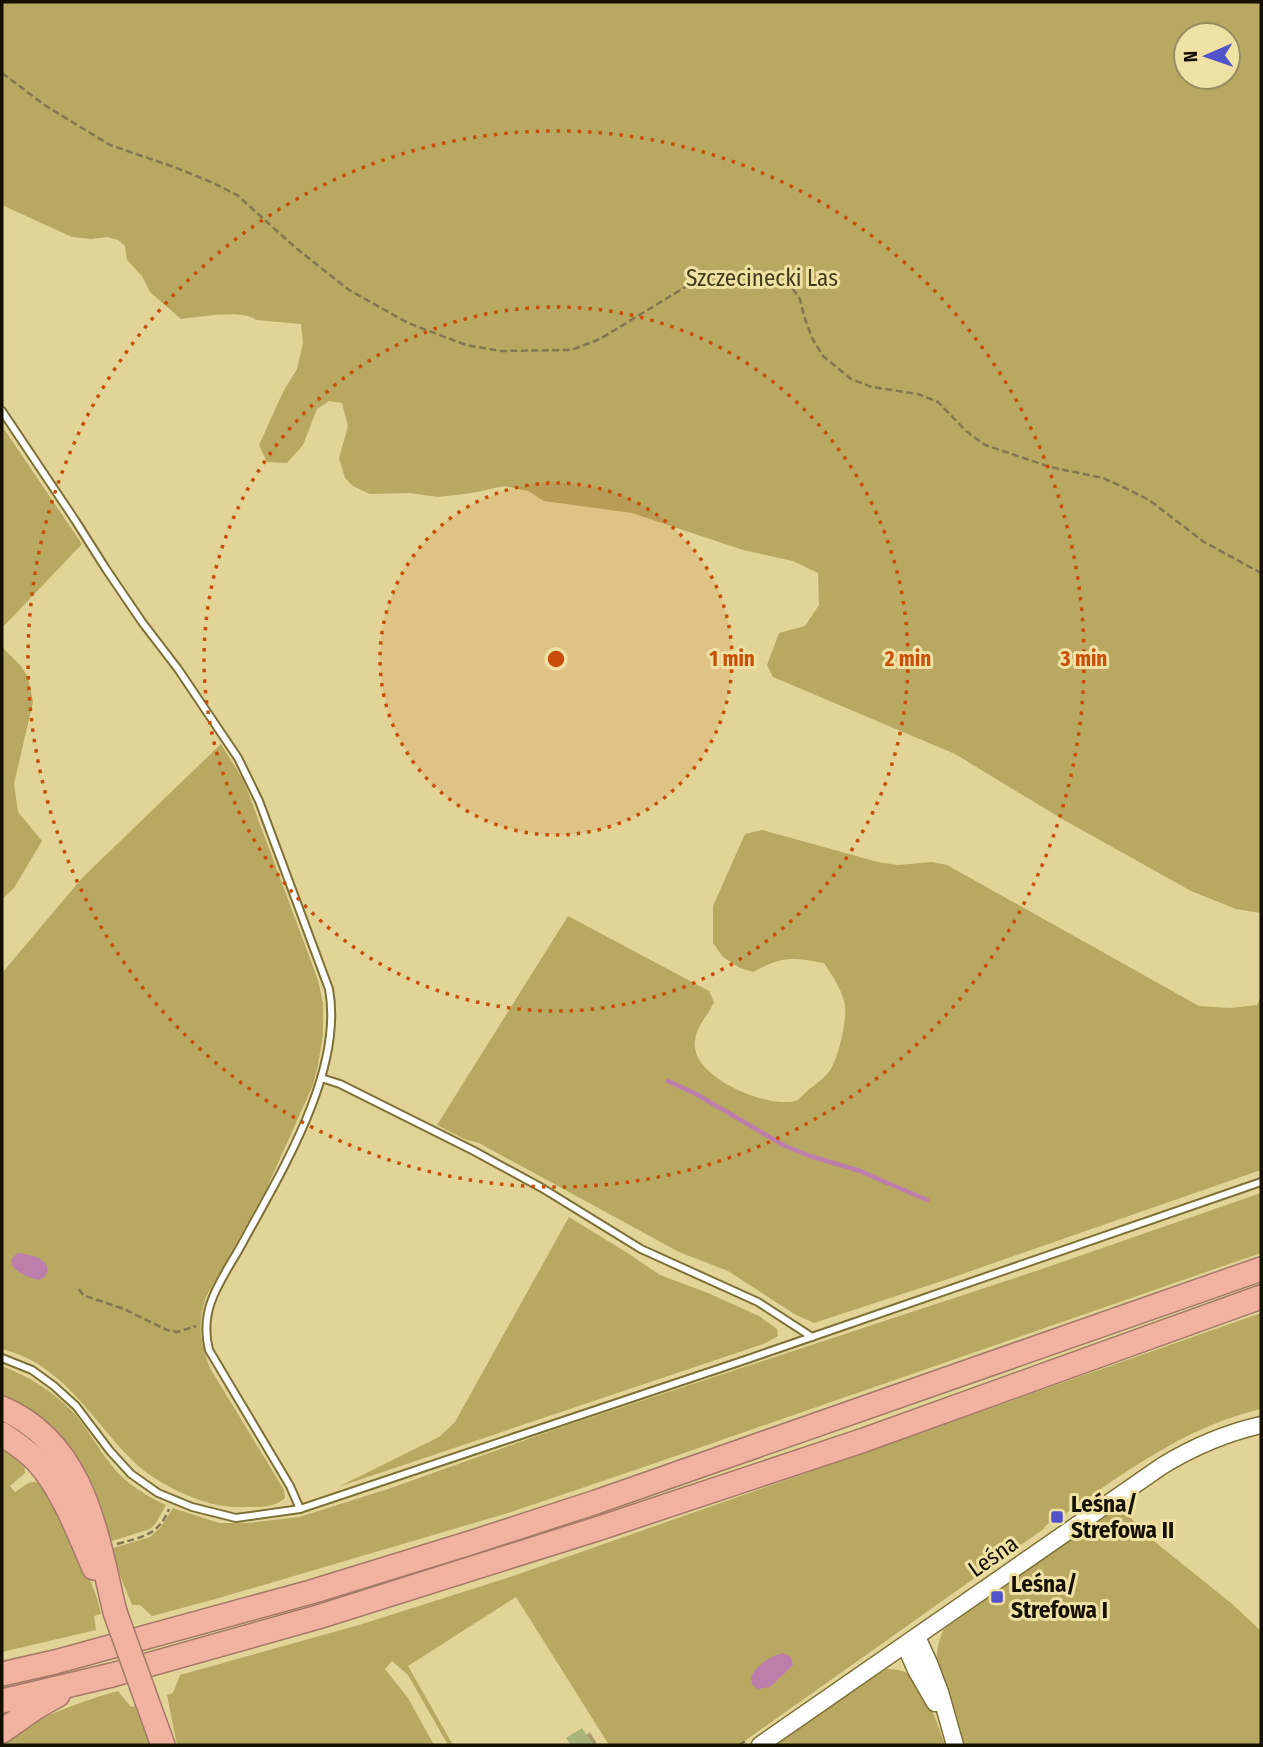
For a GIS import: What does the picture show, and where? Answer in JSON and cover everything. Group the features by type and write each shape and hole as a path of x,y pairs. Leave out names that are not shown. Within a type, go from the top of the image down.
{"highway":[{"path":"2,1674 311,1592 470,1543 596,1502 1261,1269"},
{"path":"2,1702 318,1617 600,1528 864,1440 1261,1297"},
{"path":"2,1408 27,1421 50,1440 65,1459 79,1486 95,1530 114,1612"},
{"path":"2,1434 37,1461 54,1484 114,1612 163,1745"},
{"path":"2,1667 55,1662"},
{"path":"2,1731 79,1682"}],"street":[{"name":"Leśna","path":"760,1745 1162,1466 1206,1442 1261,1425"},
{"path":"911,1641 916,1670 952,1738"}],"lane":[{"path":"2,411 142,622 227,741 249,779 329,989 332,1021 321,1078 294,1144 211,1301 206,1324 209,1350 290,1486 300,1508"},
{"path":"321,1078 340,1084 474,1151 542,1188 641,1249 758,1303 812,1337"},
{"path":"2,1358 32,1370 54,1385 76,1406 131,1474 158,1493 192,1507 236,1518 300,1508 812,1337 1261,1182"}],"path":[{"path":"2,73 47,106 110,145 174,167 236,195 349,290 408,323 466,345 500,351 571,350 600,339 687,286 706,278 755,273 776,279 792,288 800,299 812,338 823,356 851,379 872,387 918,394 937,402 966,431 985,445 1049,467 1103,478 1125,488 1149,500 1203,542 1261,573"},
{"path":"79,1289 83,1295 124,1308 167,1330 177,1332 206,1324"},
{"path":"109,1546 150,1535 165,1520 174,1499"}],"green space":[{"name":"Szczecinecki Las","path":"2,2 1261,2 1261,913 1236,909 1191,891 1064,820 955,754 773,677 767,665 779,633 805,626 819,605 818,573 793,561 743,550 632,513 544,501 528,491 504,486 438,497 410,493 370,494 353,486 345,478 339,458 348,426 342,403 329,401 317,409 303,445 287,463 267,462 259,445 283,392 297,369 303,343 301,324 256,320 231,314 181,319 150,292 142,276 127,260 125,246 118,240 107,237 72,237 2,205"},
{"path":"2,426 82,544 2,628"},
{"path":"2,647 28,677 33,702 14,784 18,812 42,841 14,888 2,899"},
{"path":"221,744 244,781 318,980 323,1003 323,1035 313,1085 266,1190 206,1297 201,1316 202,1341 210,1368 284,1490 285,1498 281,1501 261,1507 212,1504 161,1482 130,1458 58,1379 23,1356 2,1349 2,973 83,877"},
{"path":"762,830 878,862 898,865 932,862 947,865 1199,1006 1230,1008 1257,1005 1261,996 1261,1170 814,1323 796,1315 728,1271 679,1252 479,1143 464,1139 437,1125 568,916 709,991 714,1002 696,1035 696,1053 713,1075 727,1084 758,1098 791,1102 823,1078 832,1067 839,1049 845,1008 838,986 824,963 787,959 753,972 740,968 723,957 713,943 713,906 745,834"},
{"path":"1261,1193 1261,1253 508,1513 152,1616 140,1605 132,1605 119,1573 113,1548 150,1537 161,1527 173,1508 219,1523 299,1517 1036,1271"},
{"path":"569,1217 660,1275 759,1316 777,1329 778,1336 766,1343 338,1487 439,1437 455,1422"},
{"path":"1261,1313 1261,1409 1205,1428 1127,1471 1052,1521 739,1745 609,1745 516,1597 408,1666 453,1745 448,1745 408,1675 392,1661 385,1669 408,1698 434,1745 177,1745 167,1695 173,1693 180,1675 359,1625 507,1578"},
{"path":"2,1366 39,1384 56,1396 71,1410 124,1479 166,1505 150,1529 109,1542 2,1398"},
{"path":"2,1445 24,1462 25,1473 10,1486 15,1492 29,1483 39,1483 60,1515 97,1598 101,1614 94,1616 96,1630 2,1652"},
{"path":"1120,1507 1150,1538 1231,1603 1261,1631 1261,1745 965,1745 943,1688 938,1665 938,1649 944,1629"},
{"path":"886,1669 904,1672 915,1679 930,1706 945,1745 772,1745"},
{"path":"118,1691 131,1707 135,1706 150,1745 2,1745 2,1740 43,1718"}],"shaded area":[{"path":"18,1253 42,1260 47,1271 42,1279 35,1279 15,1269 11,1261"},
{"path":"783,1653 791,1657 793,1665 770,1687 757,1689 752,1684 751,1676 765,1661"}],"building":[{"path":"582,1728 593,1745 571,1745 566,1738"}],"waterway":[{"path":"668,1081 696,1094 785,1146 860,1171 927,1200"}],"place":[{"name":"Leśna/ Strefowa II","path":"1057,1517"},
{"name":"Leśna/ Strefowa I","path":"997,1597"}]}
